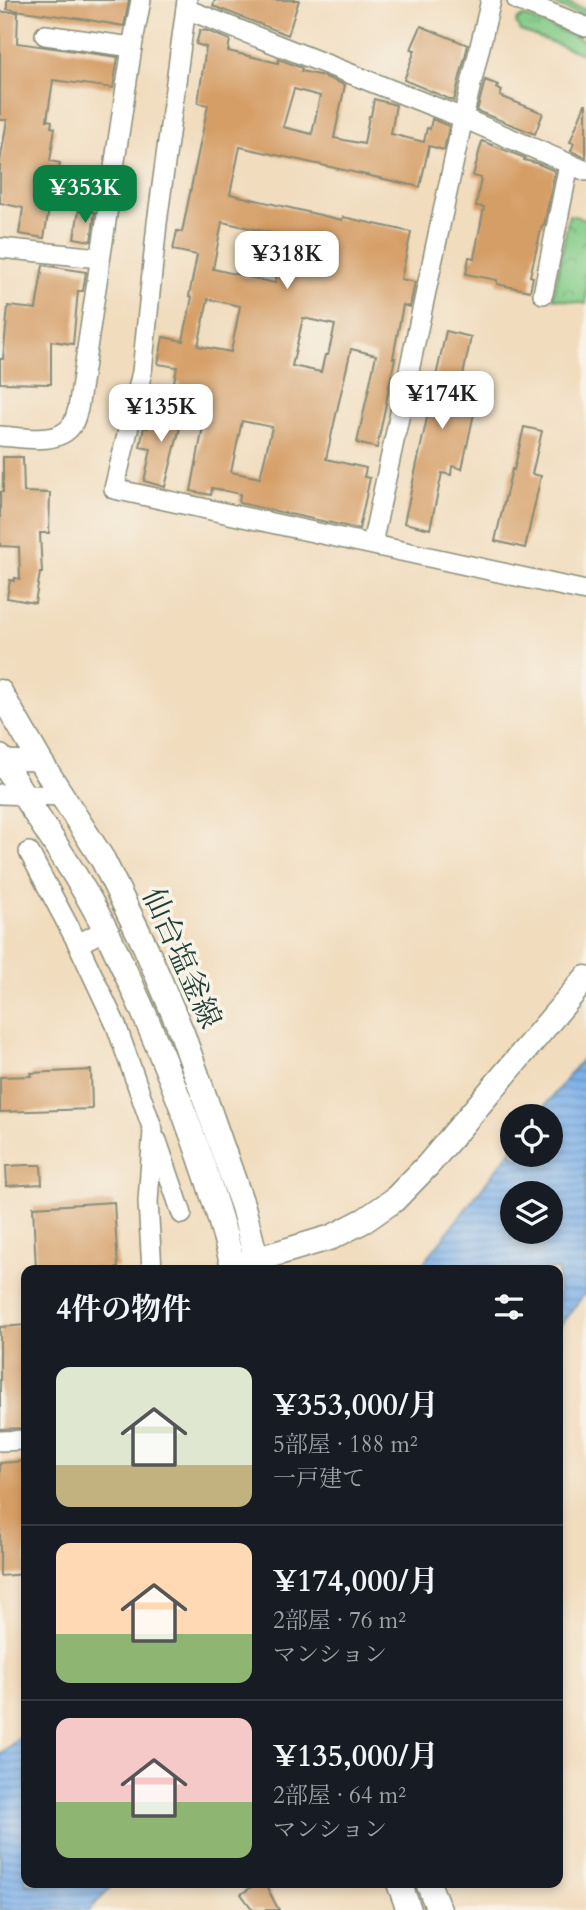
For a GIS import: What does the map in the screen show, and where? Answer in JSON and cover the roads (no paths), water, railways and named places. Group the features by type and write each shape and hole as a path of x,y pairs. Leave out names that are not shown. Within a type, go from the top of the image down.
{"main road":[{"name":"仙台塩釜線","path":"0,692 103,860 145,946 182,1033 243,1207 246,1265"},
{"name":"仙台塩釜線","path":"1,759 12,794 83,888 126,972 167,1068 220,1216 245,1265"},
{"path":"252,1265 332,1237 365,1220 394,1200 428,1165 586,978"},
{"path":"401,1888 409,1910"},
{"path":"430,1888 439,1910"}],"street":[{"path":"0,436 60,436 72,425 78,409 141,0"},
{"path":"372,544 463,118 491,0"},
{"path":"517,0 586,27"},
{"path":"542,294 577,167 187,4 157,223 142,372 114,489 586,591"},
{"path":"46,35 132,47"},
{"path":"0,248 100,257"},
{"path":"1,759 40,761"},
{"path":"12,794 63,796"},
{"path":"29,852 78,944 116,1025 182,1214"},
{"path":"78,944 105,930"},
{"path":"152,1265 148,1202 153,1130"},
{"path":"0,1441 21,1440"}],"water":[{"path":"586,1054 586,1292 563,1322 563,1265 422,1265 500,1165 500,1167 563,1167 563,1104 546,1104"},
{"path":"21,1736 21,1888 110,1888 90,1910 0,1910 0,1754"}]}
